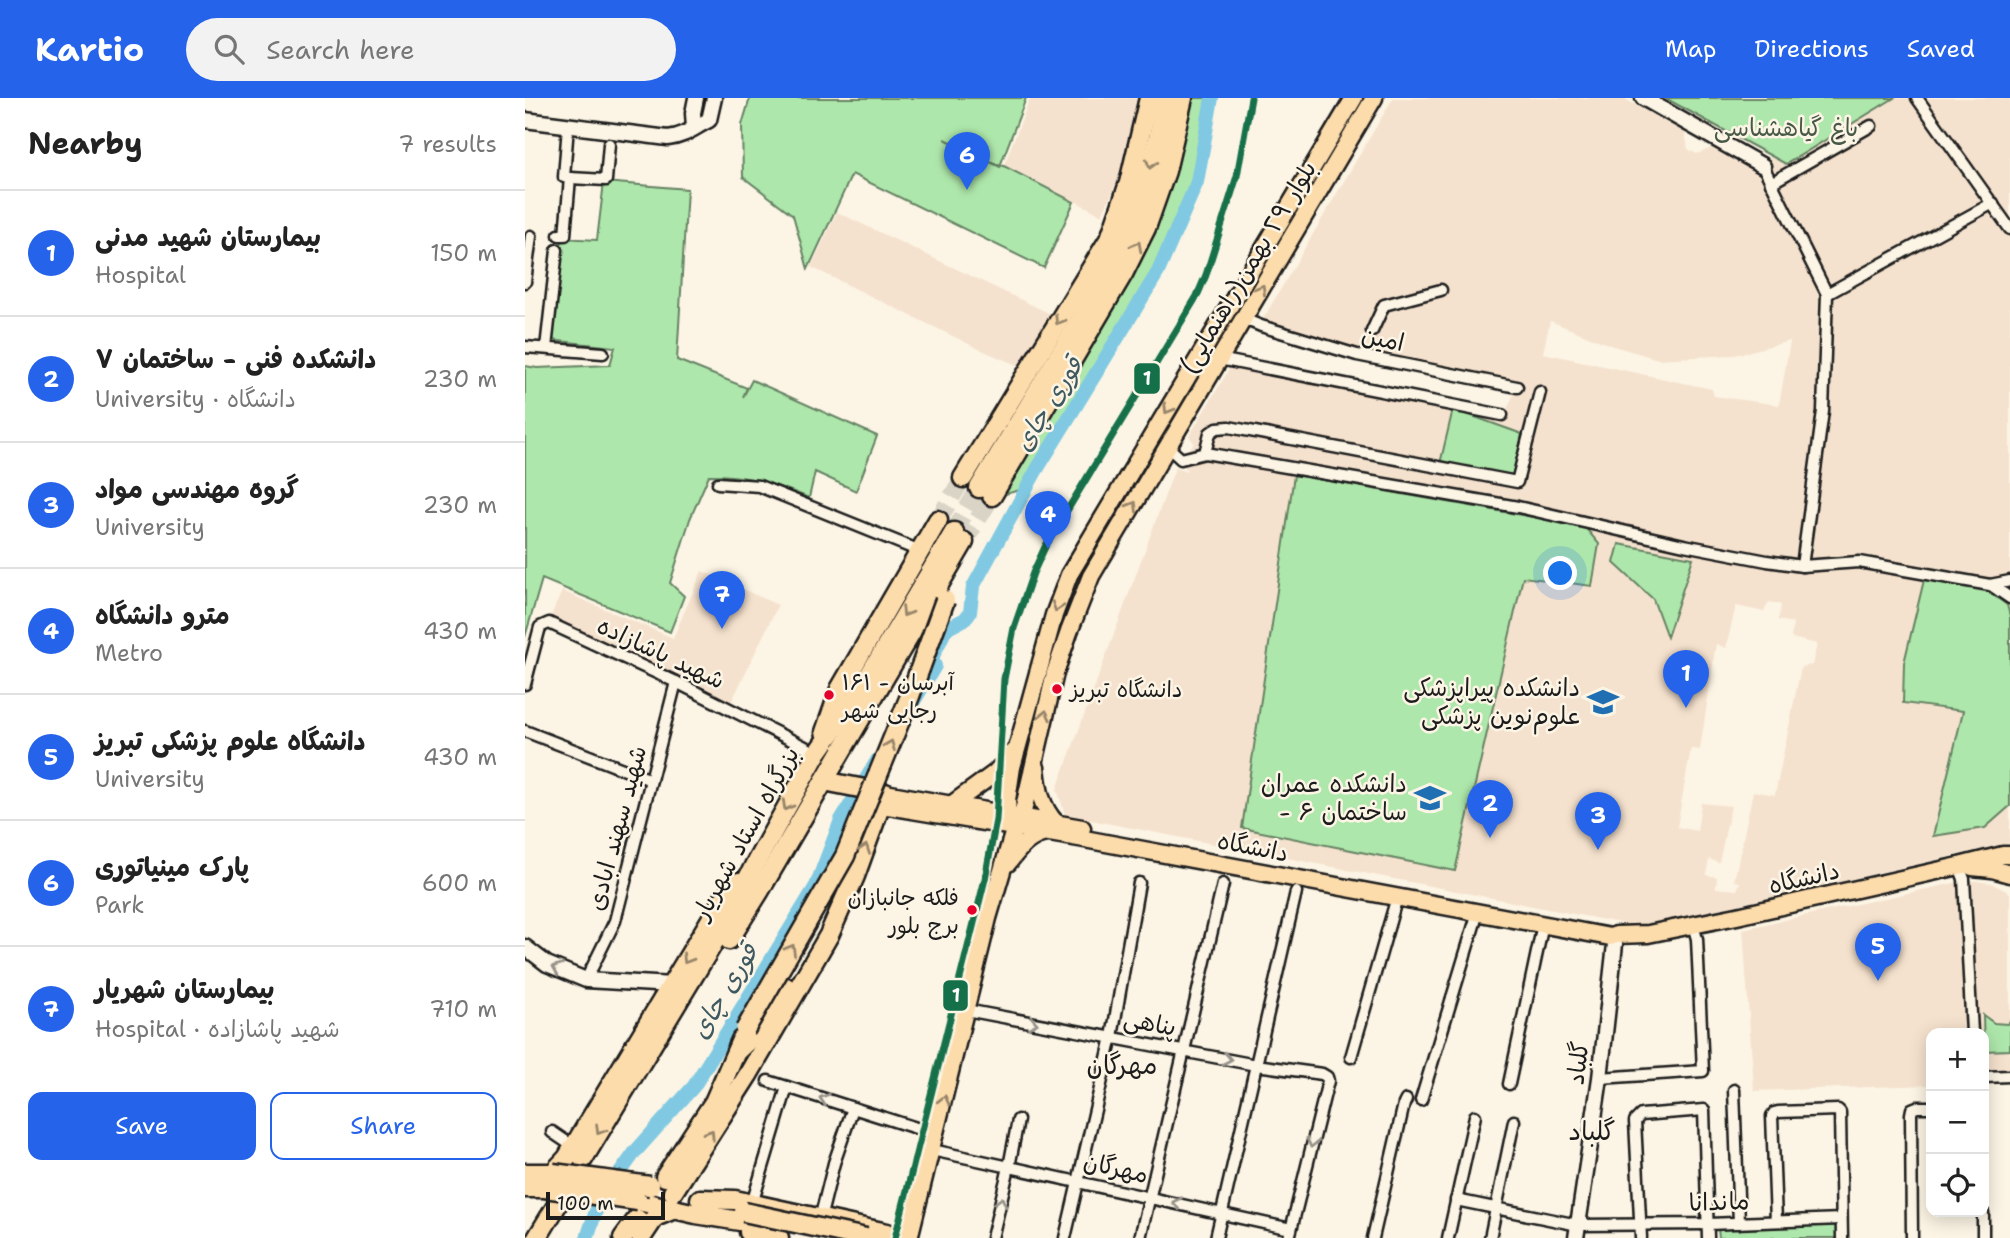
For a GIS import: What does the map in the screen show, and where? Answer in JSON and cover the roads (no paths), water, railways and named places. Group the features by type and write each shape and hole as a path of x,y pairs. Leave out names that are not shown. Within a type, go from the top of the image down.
{"highway":[{"path":"1086,309 1129,183 1149,98"},
{"path":"1166,98 1143,190 1111,268 986,492 1123,274 1146,228 1166,171 1183,98"},
{"path":"963,478 1108,241"},
{"path":"817,753 840,689 938,520"},
{"path":"641,1238 655,1217 714,1102 745,1030 845,856 910,696 945,600 960,558 959,537"},
{"path":"614,1108 645,1073 759,892 824,781 959,537"},
{"name":"بزرگراه استاد شهریار","path":"578,1153 614,1108 729,917 755,864 817,753 852,704 959,537"},
{"path":"525,1173 549,1181 638,1200 666,1191 748,1075 829,935 855,876 883,799 824,781"},
{"path":"549,1181 567,1158 578,1153 722,901 755,864"},
{"path":"737,1051 757,1034 855,876"},
{"path":"525,1188 549,1181 666,1191 729,1227 779,1238"},
{"path":"537,1238 557,1205"},
{"path":"698,1207 820,1219 852,1232 887,1233 886,1238"},
{"path":"746,1212 825,1238"},
{"path":"746,1212 866,1238"},
{"path":"623,1238 636,1219"}],"main road":[{"path":"694,128 692,113 697,98"},
{"path":"525,120 668,138 684,136 709,120 714,98"},
{"name":"بلوار ٢٩ بهمن(راهنمایی)","path":"1015,819 1007,800 1012,767 1054,615 1069,575 1354,98"},
{"name":"بلوار ٢٩ بهمن(راهنمایی)","path":"1015,819 1033,764 1055,673 1084,593 1374,98"},
{"path":"1643,98 1763,166"},
{"path":"1267,243 1283,252"},
{"path":"951,805 995,773 1017,749"},
{"path":"1012,767 1020,774 1025,774 1033,764"},
{"path":"1002,871 1022,845 1052,828 1033,764"},
{"name":"دانشگاه","path":"883,799 951,805 1052,828 1397,897 1610,937 1616,935"},
{"name":"دانشگاه","path":"883,799 1015,819"},
{"path":"909,1238 1015,819"},
{"name":"دانشگاه","path":"1052,828 1616,935 1648,934 1693,925 2010,855"},
{"name":"دانشگاه","path":"1959,866 1992,869 2010,874"},
{"name":"گلباد","path":"1577,1232 1600,1078 1616,935"},
{"path":"525,947 547,964 586,980 672,985"}],"street":[{"path":"1919,98 2010,229"},
{"path":"568,126 564,177 606,180 609,144"},
{"path":"1771,183 1871,126"},
{"path":"1763,166 1827,294 1823,411 1802,566"},
{"path":"559,235 565,235 570,178"},
{"path":"1827,294 1993,204"},
{"path":"525,280 531,236"},
{"path":"546,348 557,250"},
{"path":"1372,331 1384,305 1441,290"},
{"name":"امین","path":"1244,319 1357,355 1517,387"},
{"path":"525,346 603,353"},
{"path":"1219,359 1502,415"},
{"path":"1205,453 1210,433 1217,428 1229,427 1517,482 1541,392"},
{"path":"1168,447 1181,459 1205,453 1518,507 1684,545 1802,566 1859,562 1990,585 2010,582 2010,597"},
{"path":"718,483 759,486 920,551"},
{"path":"1990,585 2010,597"},
{"name":"شهید پاشازاده","path":"525,684 540,627 549,624 676,682 817,753"},
{"name":"شهید سهند ابادی","path":"586,980 615,921 676,682"},
{"path":"525,732 651,780"},
{"path":"1959,866 1964,879 1972,1028"},
{"path":"1065,1238 1112,1037 1139,883"},
{"path":"1140,1238 1223,884"},
{"path":"1216,1238 1296,892"},
{"path":"1351,1057 1397,897"},
{"path":"1421,1100 1478,912"},
{"path":"1509,1084 1543,924"},
{"path":"1600,1078 1703,1071 1697,939 1693,925"},
{"name":"پناهی","path":"966,1010 1327,1077 1290,1233"},
{"path":"1989,1077 2010,1076"},
{"name":"مهرگان","path":"768,1081 853,1108 933,1142 1009,1167 1222,1213 1290,1233"},
{"path":"746,1212 787,1087"},
{"path":"1734,1090 1739,1223"},
{"path":"1373,1238 1406,1100"},
{"path":"1912,1238 1912,1109 1926,1107"},
{"path":"820,1219 834,1163 853,1108"},
{"path":"1641,1238 1635,1121 1641,1115 1704,1110 1708,1238"},
{"path":"1776,1221 1772,1116 1774,1113 1838,1110 1842,1238"},
{"path":"1448,1238 1475,1116"},
{"path":"992,1238 1018,1120"},
{"path":"1490,1238 1514,1121"},
{"path":"552,1132 578,1153"},
{"name":"ماندانا","path":"1456,1200 1577,1232 1640,1224 1841,1219"},
{"path":"1983,1217 1983,1238"}],"waterway":[{"name":"قوری چای","path":"913,703 935,666 932,658 946,629 965,619 970,612 973,587 1036,471 1158,272 1197,182 1212,98"},
{"name":"قوری چای","path":"587,1238 599,1202 635,1152 694,1086 816,886 841,820 878,759"}],"tunnel":[{"path":"938,520 963,478"},
{"path":"954,532 979,488"},
{"path":"964,542 992,496"}],"place":[{"name":"پارک مینیاتوری","path":"967,190"},
{"name":"مترو دانشگاه","path":"1048,549"},
{"name":"بیمارستان شهریار","path":"722,629"},
{"name":"دانشگاه تبریز","path":"1057,689"},
{"name":"آبرسان - ۱۶۱ رجایی شهر","path":"829,695"},
{"name":"دانشکده پیراپزشکی علوم‌نوین پزشکی","path":"1603,702"},
{"name":"بیمارستان شهید مدنی","path":"1686,708"},
{"name":"دانشکده عمران - ساختمان ۶","path":"1430,798"},
{"name":"دانشکده فنی - ساختمان ۷","path":"1490,838"},
{"name":"گروه مهندسی مواد","path":"1598,850"},
{"name":"فلکه جانبازان برج بلور","path":"972,910"},
{"name":"دانشگاه علوم پزشکی تبریز","path":"1878,981"}],"district":[{"name":"مهرگان","path":"1122,1065"},
{"name":"گلباد","path":"1592,1131"}],"park label":[{"name":"باغ گیاهشناسی","path":"1786,128"}]}
